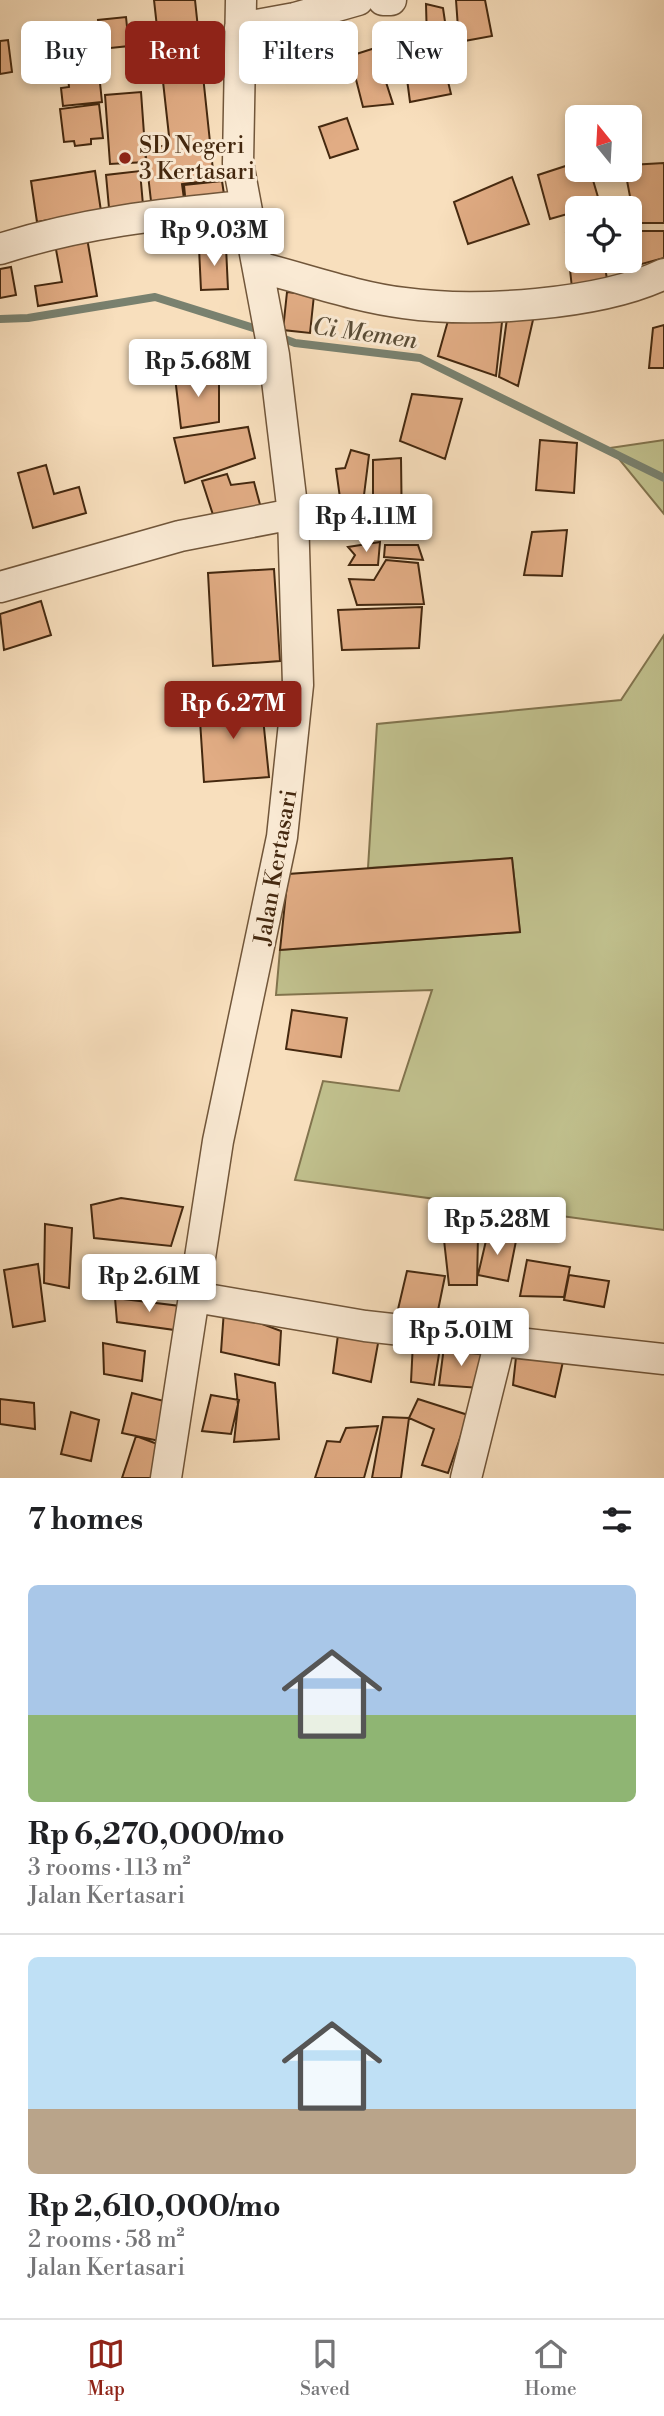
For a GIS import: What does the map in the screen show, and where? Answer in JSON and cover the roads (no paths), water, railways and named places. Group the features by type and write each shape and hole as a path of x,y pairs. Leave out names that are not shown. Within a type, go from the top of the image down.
{"street":[{"path":"241,14 295,18 358,0"},
{"path":"383,0 391,0"},
{"name":"Jalan Kertasari","path":"166,1478 218,1141 265,926 282,837 295,744 299,639 293,514 274,355 237,152 241,14"},
{"path":"0,249 56,231 103,222 245,206"},
{"path":"258,267 403,303 467,307 586,296 648,282 664,274"},
{"path":"0,587 180,536 293,514"},
{"path":"195,1297 365,1326 664,1359"},
{"path":"466,1478 500,1341"}],"waterway":[{"name":"Ci Memen","path":"0,319 28,318 155,297 263,331"},
{"name":"Ci Memen","path":"279,337 295,343 420,358 664,478"}],"place":[{"name":"SD Negeri 3 Kertasari","path":"125,158"}]}
